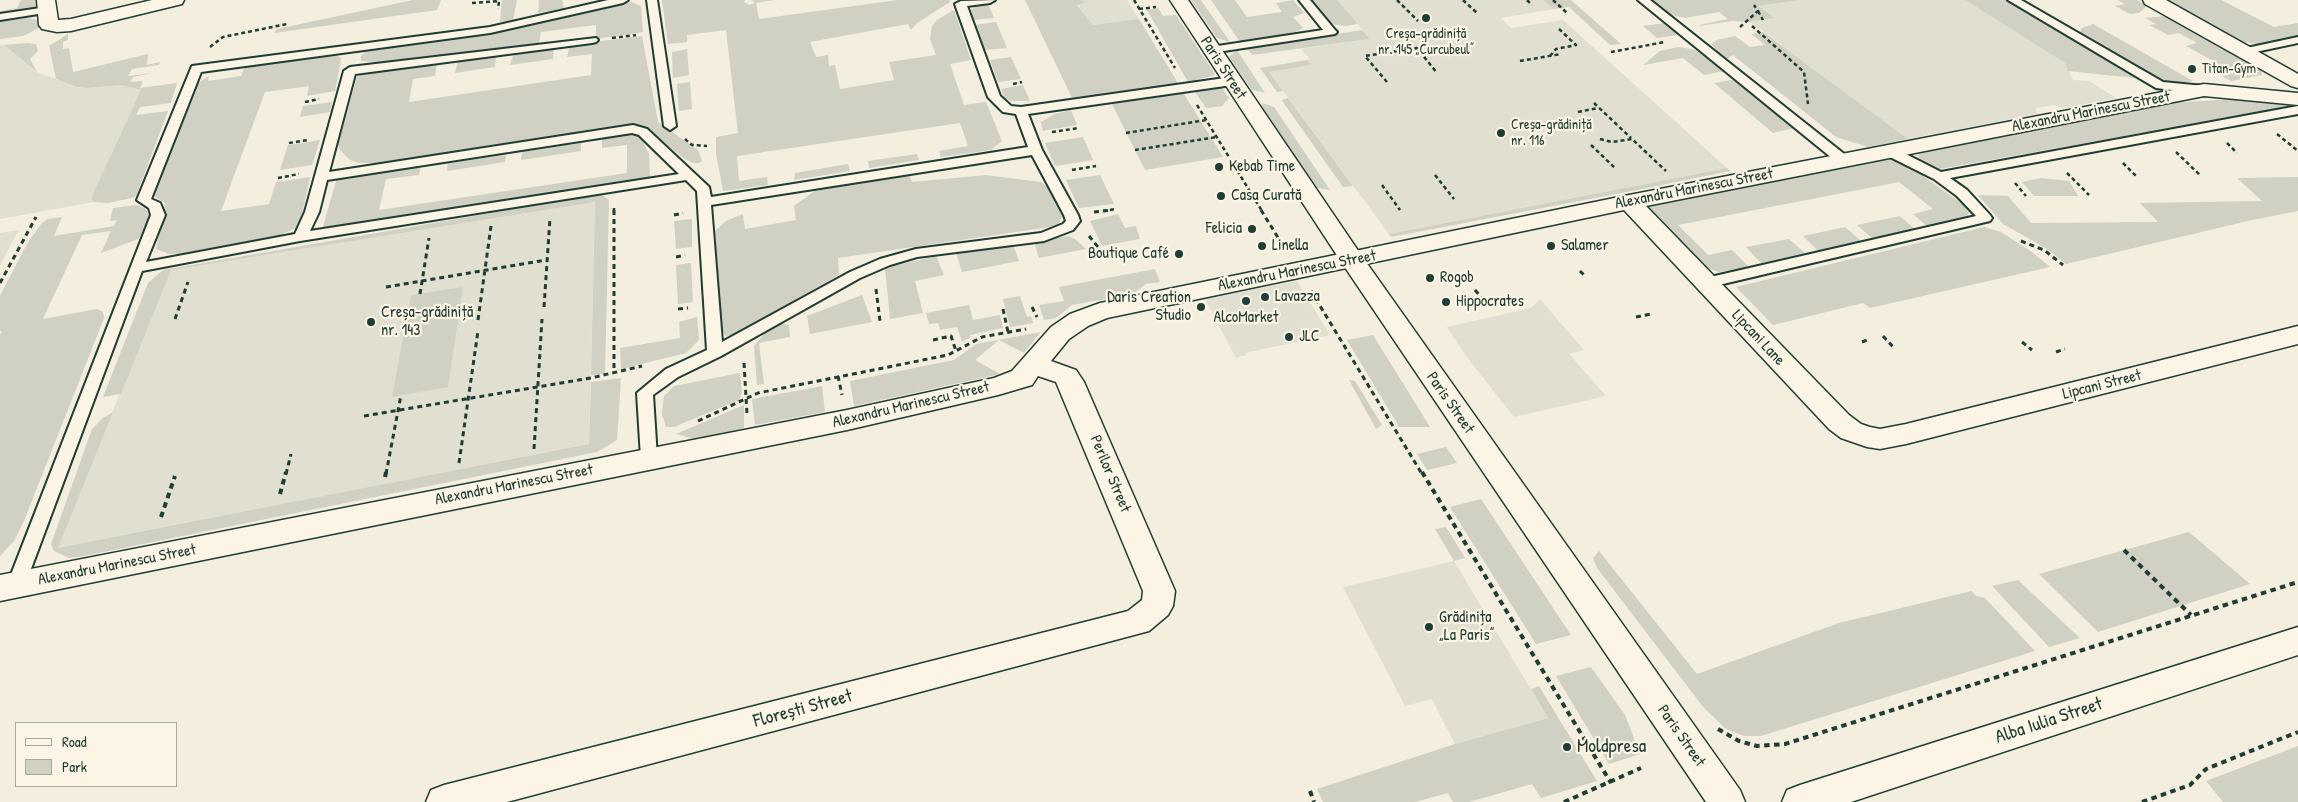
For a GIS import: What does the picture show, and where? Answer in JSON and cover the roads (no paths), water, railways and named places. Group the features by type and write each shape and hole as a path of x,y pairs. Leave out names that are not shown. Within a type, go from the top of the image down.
{"street":[{"path":"46,5 49,25 57,26 71,25 175,0"},
{"path":"2152,0 2246,51 2298,82"},
{"name":"Paris Street","path":"1168,3 1211,50 1352,260 1728,802"},
{"name":"Alexandru Marinescu Street","path":"8,587 847,420 998,386 1022,378 1060,333 1079,320 1100,311 1629,202 2204,90 2298,99"},
{"name":"Lipcani Lane","path":"1629,202 1839,422 1852,432 1867,437 1880,439 1906,434"},
{"name":"Lipcani Street","path":"1906,434 2298,335"},
{"name":"Perilor Street","path":"1034,365 1066,376 1070,382 1159,591 1157,606"},
{"name":"Florești Street","path":"444,802 1138,622 1157,606"},
{"name":"Alba Iulia Street","path":"1800,802 2298,641"}],"lane":[{"path":"8,587 158,214 155,206 144,200 196,69 490,30 622,0"},
{"path":"652,0 670,126"},
{"path":"985,0 961,4 994,97 1007,108 1021,111 1232,81"},
{"path":"1211,50 1331,32 1304,0"},
{"path":"1643,0 1843,160"},
{"path":"2014,0 2160,85 2204,90"},
{"path":"0,17 46,5"},
{"path":"350,71 592,40"},
{"path":"2246,51 2298,40"},
{"path":"300,237 312,212 322,177 350,71 353,49"},
{"path":"1939,176 2298,110"},
{"path":"649,458 645,393 672,373 743,338 872,267 916,253 1044,237 1068,227 1073,221 1072,215 1036,150 1021,111"},
{"path":"322,177 633,129 643,132 704,190 716,352"},
{"path":"704,202 1036,150"},
{"path":"1706,283 1985,218 1962,193 1939,176 1889,151"},
{"path":"136,268 300,237 689,176"}],"place":[{"name":"Creșa-grădiniță nr. 145 „Curcubeul”","path":"1426,18"},
{"name":"Titan-Gym","path":"2192,69"},
{"name":"Creșa-grădiniță nr. 116","path":"1501,133"},
{"name":"Kebab Time","path":"1219,167"},
{"name":"Casa Curată","path":"1221,196"},
{"name":"Felicia","path":"1252,229"},
{"name":"Linella","path":"1262,246"},
{"name":"Salamer","path":"1551,246"},
{"name":"Boutique Café","path":"1179,254"},
{"name":"Rogob","path":"1430,278"},
{"name":"Lavazza","path":"1265,297"},
{"name":"AlcoMarket","path":"1246,301"},
{"name":"Hippocrates","path":"1446,302"},
{"name":"Daris Creation Studio","path":"1201,307"},
{"name":"Creșa-grădiniță nr. 143","path":"371,322"},
{"name":"JLC","path":"1289,337"},
{"name":"Grădinița „La Paris”","path":"1429,627"},
{"name":"Moldpresa","path":"1567,747"}]}
